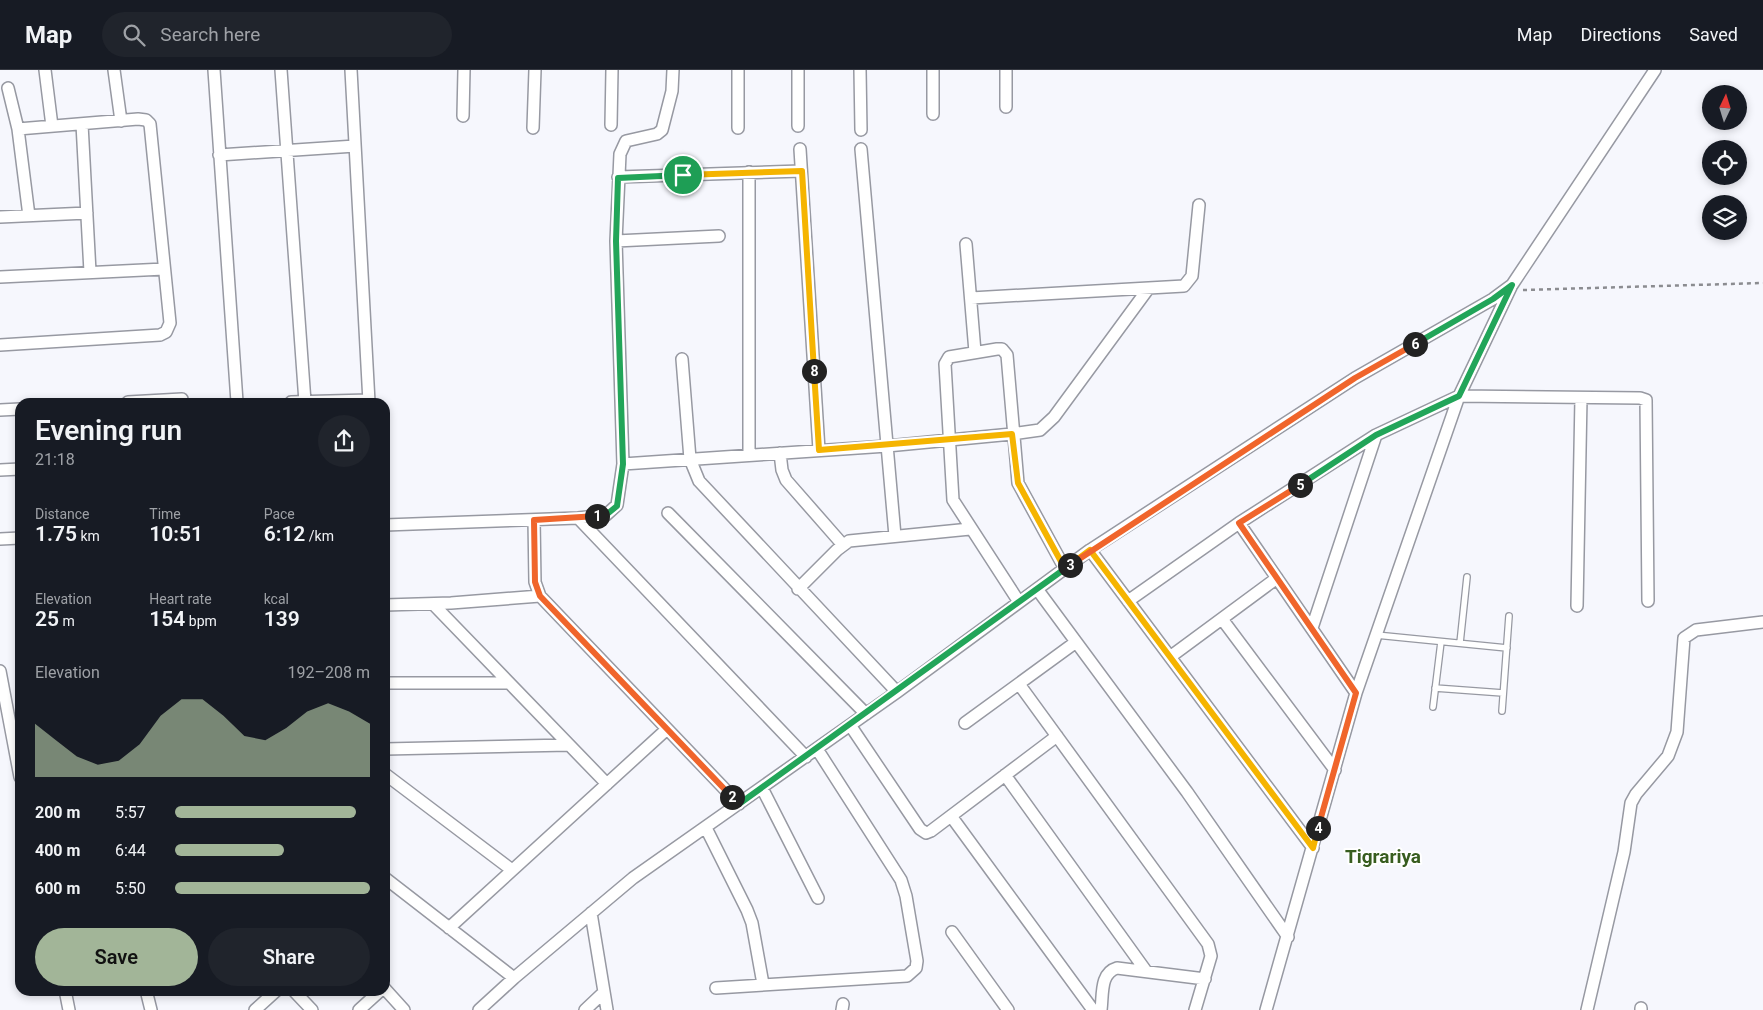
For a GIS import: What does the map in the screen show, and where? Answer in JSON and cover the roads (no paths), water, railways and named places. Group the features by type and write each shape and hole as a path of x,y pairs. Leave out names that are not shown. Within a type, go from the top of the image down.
{"street":[{"path":"45,70 52,126"},
{"path":"114,70 121,121"},
{"path":"214,70 237,398"},
{"path":"281,70 305,398"},
{"path":"351,70 369,398"},
{"path":"463,116 464,70"},
{"path":"533,128 535,70"},
{"path":"611,125 612,70"},
{"path":"390,525 578,518 606,515 614,510 620,492 623,464 616,241 620,154 626,141 657,134 665,124 672,91 673,70"},
{"path":"738,70 738,128"},
{"path":"798,70 798,126"},
{"path":"860,70 861,130"},
{"path":"933,70 933,114"},
{"path":"1006,70 1006,107"},
{"path":"1266,1010 1356,693 1459,396 1510,288 1655,70"},
{"path":"8,88 18,129 29,216"},
{"path":"0,345 150,336 166,332 170,323 152,130 146,120 18,129"},
{"path":"82,124 90,272"},
{"path":"219,155 355,146"},
{"path":"800,149 819,450"},
{"path":"861,149 895,536"},
{"path":"618,178 802,171"},
{"path":"749,172 749,455"},
{"path":"971,298 1178,288 1190,282 1192,276 1199,205"},
{"path":"0,217 87,213"},
{"path":"616,241 719,236"},
{"path":"966,244 975,352"},
{"path":"0,277 164,269"},
{"path":"479,1010 514,978 633,878 897,692 1090,550 1355,378 1510,288"},
{"path":"623,464 887,446 1040,430 1046,426 1148,289"},
{"path":"1019,602 953,500 948,441 945,364 949,357 997,348 1004,351 1007,355 1012,434 1018,483 1064,569"},
{"path":"682,359 690,460 706,492 897,692"},
{"path":"1128,601 1239,523 1376,435 1459,396 1640,398 1647,404 1648,602"},
{"path":"1577,606 1581,398"},
{"path":"0,410 15,409"},
{"path":"1312,628 1376,435"},
{"path":"780,453 782,470 786,480 843,545"},
{"path":"0,470 15,469"},
{"path":"668,513 866,714"},
{"path":"578,518 806,757"},
{"path":"534,520 535,582 540,596 739,804"},
{"path":"1239,523 1356,693"},
{"path":"798,588 843,545 857,539 970,529"},
{"path":"0,539 15,538"},
{"path":"1090,550 1313,848"},
{"path":"1170,657 1277,578"},
{"path":"1037,589 1187,792 1288,937"},
{"path":"390,605 432,604 540,596"},
{"path":"432,604 607,784"},
{"path":"1222,619 1335,770"},
{"path":"1587,1010 1624,852 1631,803 1674,746 1677,732 1684,638 1696,630 1763,622"},
{"path":"965,723 1076,642"},
{"path":"0,671 15,736"},
{"path":"390,683 509,683"},
{"path":"1019,684 1208,944 1211,956 1195,1010"},
{"path":"850,725 922,832 931,831 1057,736"},
{"path":"449,928 667,729"},
{"path":"390,749 569,745"},
{"path":"716,988 908,976 916,968 917,961 906,896 900,880 817,749"},
{"path":"1005,775 1146,971"},
{"path":"390,778 512,870"},
{"path":"762,788 818,898"},
{"path":"951,816 1093,1010"},
{"path":"706,828 743,900 752,923 763,984"},
{"path":"390,882 514,978"},
{"path":"591,913 603,993 608,1010"},
{"path":"952,932 1008,1010"},
{"path":"1101,1010 1105,978 1111,970 1118,968 1205,979"},
{"path":"585,1010 603,993"},
{"path":"390,995 404,1010"},
{"path":"66,996 69,1010"},
{"path":"148,996 151,1010"},
{"path":"255,1010 270,996"},
{"path":"299,996 312,1010"},
{"path":"359,1010 374,996"}],"lane":[{"path":"1460,643 1467,577"},
{"path":"1502,711 1509,616"},
{"path":"1376,635 1507,648"},
{"path":"1433,706 1440,642"},
{"path":"1435,688 1503,693"}],"district":[{"name":"Tigrariya","path":"1383,856"}]}
